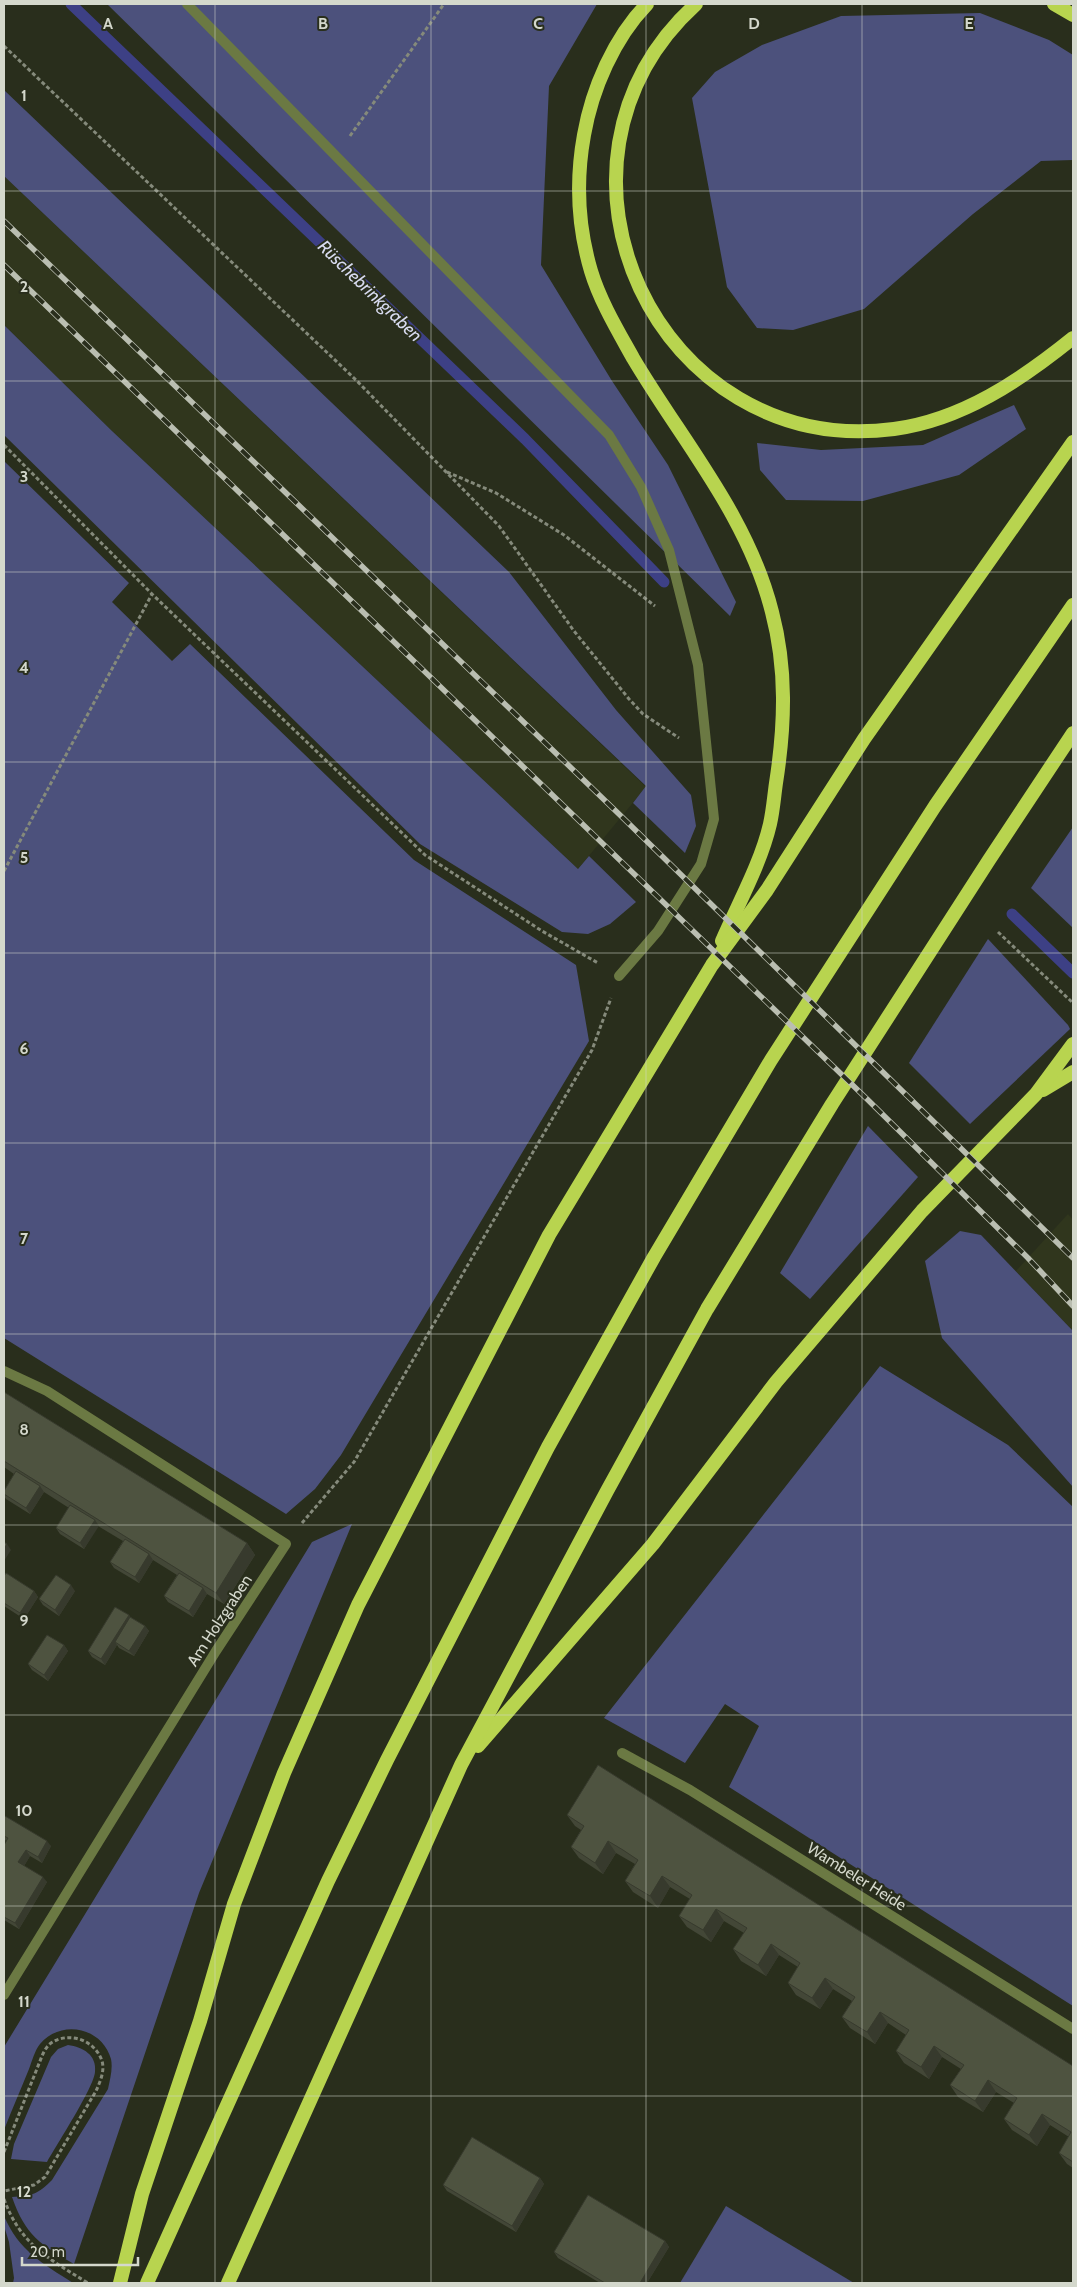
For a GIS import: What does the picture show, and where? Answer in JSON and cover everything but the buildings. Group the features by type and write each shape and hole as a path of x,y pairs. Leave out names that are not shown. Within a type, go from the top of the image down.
{"highway":[{"path":"647,4 634,17 609,60 588,110 579,164 580,216 591,271 620,334 649,385 735,519 758,567 772,611 781,658 784,705 782,743 770,825 753,870 712,965"},
{"path":"696,4 670,32 654,53 631,100 617,153 615,179 622,240 633,273 647,304 662,328 701,371 724,390 772,414 804,424 834,429 872,431 923,423 979,402 1039,365 1073,338"},
{"path":"1054,4 1073,15"},
{"path":"120,2283 142,2194 200,2021 234,1904 284,1773 358,1605 549,1235 712,965 767,890 864,739 1073,442"},
{"path":"147,2283 328,1881 400,1734 548,1446 654,1257 771,1060 934,806 1073,605"},
{"path":"228,2283 461,1765 606,1490 707,1309 832,1104 988,860 1073,733"},
{"path":"461,1765 653,1544 776,1382 922,1211 1036,1094 1072,1045"},
{"path":"1036,1094 1073,1072"}],"street":[{"path":"187,4 609,436 641,487 669,550 694,645 709,758 714,819 701,864 658,932 619,976"},
{"path":"4,1371 47,1390 286,1544"},
{"name":"Am Holzgraben","path":"4,1995 211,1659 286,1544"},
{"name":"Wambeler Heide","path":"622,1753 690,1790 1073,2029"}],"path":[{"path":"336,156 444,4"},
{"path":"4,46 349,373 499,526 574,631 643,714 709,758"},
{"path":"4,445 152,594 424,855 542,931 619,976 592,1050 358,1454 286,1544"},
{"path":"444,470 496,493 564,535 658,608"},
{"path":"4,871 152,594"},
{"path":"998,932 1073,1003"},
{"path":"4,2152 42,2056 49,2044 62,2038 78,2038 94,2047 102,2062 102,2077 96,2091 45,2177 34,2185 4,2191"},
{"path":"4,2199 11,2219 25,2238 44,2256 88,2283"}],"shaded area":[{"path":"107,4 597,4 549,86 541,265 612,381 668,465 736,602 730,616"},
{"path":"980,13 1049,40 1073,55 1073,160 1041,161 973,214 864,309 793,330 757,328 727,287 692,98 715,72 762,45 841,16"},
{"path":"4,90 509,572 616,710 691,795 696,826 685,853 633,803 646,786 4,176"},
{"path":"4,176 646,787 578,869 112,431 4,325"},
{"path":"4,325 112,431 578,869 589,856 636,902 610,924 588,934 562,932 420,844 4,435"},
{"path":"1014,405 1026,429 959,475 863,501 786,500 760,470 757,443 821,450 923,445"},
{"path":"4,461 129,583 112,602 172,661 190,644 414,860 576,965 589,1041 341,1455 315,1489 286,1514 4,1338"},
{"path":"1073,827 1073,928 1031,888"},
{"path":"988,939 1070,1029 970,1124 909,1063"},
{"path":"868,1126 918,1177 810,1299 780,1273"},
{"path":"1068,1214 1073,1220 1073,1331 1016,1271"},
{"path":"960,1231 981,1235 1073,1331 1073,1487 942,1338 925,1261"},
{"path":"880,1366 1008,1445 1073,1507 1073,2006 729,1787 759,1726 725,1704 685,1763 604,1718"},
{"path":"352,1524 199,1893 74,2264 52,2251 36,2238 23,2221 12,2197 34,2193 52,2180 108,2089 111,2059 106,2048 99,2040 80,2030 69,2029 49,2036 37,2049 4,2130 4,2047 312,1542"},
{"path":"68,2045 84,2050 94,2061 95,2072 88,2090 47,2162 11,2159 14,2144 51,2057 58,2049"},
{"path":"726,2206 854,2283 680,2283"},
{"path":"4,2216 24,2247 73,2283 13,2283 14,2278 9,2242 4,2226"}],"waterway":[{"name":"Rüschebrinkgraben","path":"71,4 525,439 664,582"},
{"name":"Rüschebrinkgraben","path":"1012,914 1073,973"}],"railway":[{"path":"4,221 621,816 1073,1258"},
{"path":"4,265 867,1099 1028,1258 1073,1306"}]}
